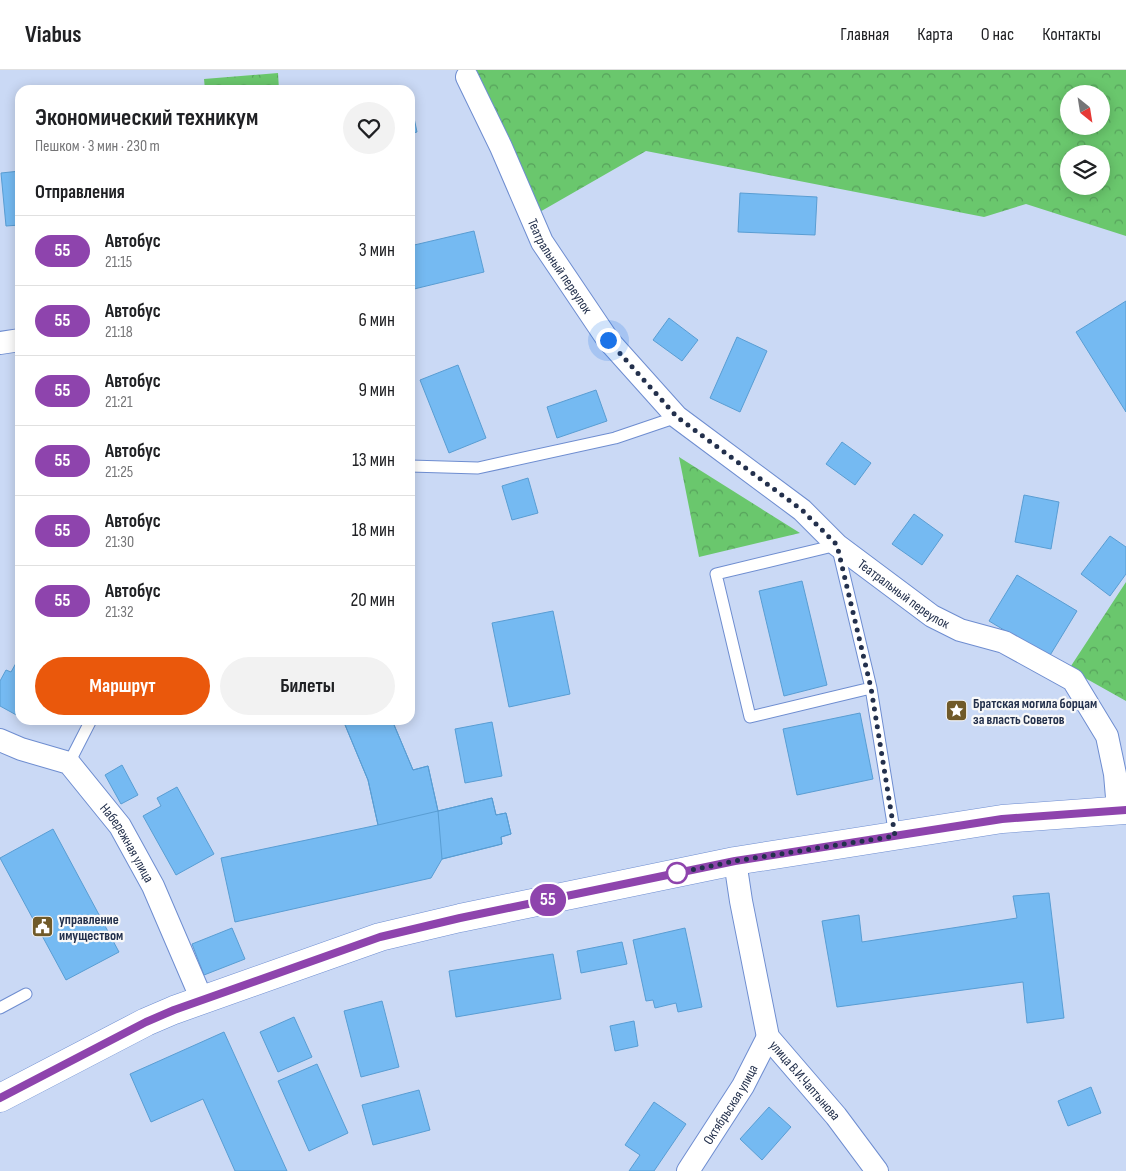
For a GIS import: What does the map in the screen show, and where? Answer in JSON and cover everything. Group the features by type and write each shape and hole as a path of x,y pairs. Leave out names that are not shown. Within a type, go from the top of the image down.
{"main road":[{"path":"0,1098 146,1022 202,1000 380,937 460,918 735,861 1002,819 1122,810"}],"street":[{"name":"Театральный переулок","path":"466,77 500,147 542,242 608,340 677,417 802,510 837,545 932,616 960,630 1004,642 1073,680 1107,736 1122,810"},
{"path":"0,343 15,341"},
{"path":"0,740 20,749 69,763"},
{"name":"Набережная улица","path":"69,763 120,826 153,886 202,1000"},
{"name":"улица В.И.Чаптынова","path":"735,861 768,1037 836,1116 877,1171"},
{"name":"Октябрьская улица","path":"688,1171 743,1086 768,1037"}],"lane":[{"path":"415,466 478,468 615,438 677,417"},
{"path":"871,688 750,717 716,574 837,545 871,688 895,836"},
{"path":"69,763 88,725"},
{"path":"0,1008 26,994"}],"green space":[{"path":"465,70 1126,70 1126,236 1026,204 984,217 646,151 531,217"},
{"path":"278,73 279,85 205,85 204,79"},
{"path":"679,457 800,533 699,557"},
{"path":"1126,582 1126,701 1069,669"}],"building":[{"path":"15,172 15,225 6,226 1,173"},
{"path":"740,193 817,197 815,235 738,232"},
{"path":"474,231 484,272 415,289 415,245"},
{"path":"1126,301 1126,412 1076,332"},
{"path":"669,318 698,340 682,361 653,340"},
{"path":"737,337 767,351 740,412 710,398"},
{"path":"458,365 486,438 449,453 420,380"},
{"path":"596,390 607,421 557,438 547,407"},
{"path":"842,442 871,463 855,485 826,464"},
{"path":"528,478 538,513 512,520 502,486"},
{"path":"1024,495 1059,502 1051,549 1015,542"},
{"path":"914,514 943,535 922,565 892,544"},
{"path":"1110,536 1126,547 1126,574 1110,596 1081,574"},
{"path":"1017,575 1077,611 1049,657 989,621"},
{"path":"802,581 827,685 784,696 759,591"},
{"path":"553,611 570,694 509,707 492,623"},
{"path":"15,665 15,714 0,706 0,681 6,670 11,672"},
{"path":"860,713 873,779 797,795 783,729"},
{"path":"492,722 502,776 465,783 455,729"},
{"path":"345,725 394,725 413,770 428,766 438,811 378,825 368,780"},
{"path":"345,725 394,725 413,770 428,766 438,811 492,798 496,815 506,813 511,834 501,837 502,844 442,859 431,878 235,922 221,858 378,825 368,780"},
{"path":"122,765 138,795 121,804 105,775"},
{"path":"177,787 214,854 176,875 143,816 161,806 157,798"},
{"path":"492,798 496,815 506,813 511,834 501,837 502,844 442,859 438,811"},
{"path":"53,829 119,952 66,980 0,858"},
{"path":"1049,893 1064,1018 1027,1023 1023,982 837,1007 822,921 859,915 862,942 1017,918 1013,896"},
{"path":"232,928 245,959 204,975 192,944"},
{"path":"685,928 702,1007 678,1012 676,1003 655,1008 653,1000 646,1001 633,940"},
{"path":"622,942 627,964 581,973 577,951"},
{"path":"553,954 561,999 456,1017 449,971"},
{"path":"382,1001 399,1067 361,1077 344,1011"},
{"path":"294,1017 312,1057 278,1072 260,1032"},
{"path":"634,1021 638,1046 615,1051 610,1026"},
{"path":"224,1032 287,1171 235,1171 203,1099 151,1122 130,1074"},
{"path":"317,1064 348,1133 309,1151 278,1081"},
{"path":"1091,1087 1101,1113 1068,1126 1058,1101"},
{"path":"419,1090 430,1130 373,1145 362,1105"},
{"path":"654,1102 686,1124 654,1171 629,1171 640,1155 625,1145"},
{"path":"769,1107 791,1127 762,1160 740,1139"}],"bus line":[{"name":"55","path":"0,1098 146,1022 174,1010 380,937 460,918 735,861 1002,819 1126,810"}],"place":[{"name":"Братская могила борцам за власть Советов","path":"957,711"},
{"name":"управление имуществом","path":"43,927"}],"route":[{"path":"608,340 677,417 802,510 837,545 871,688 895,836 735,861 677,873"}]}
